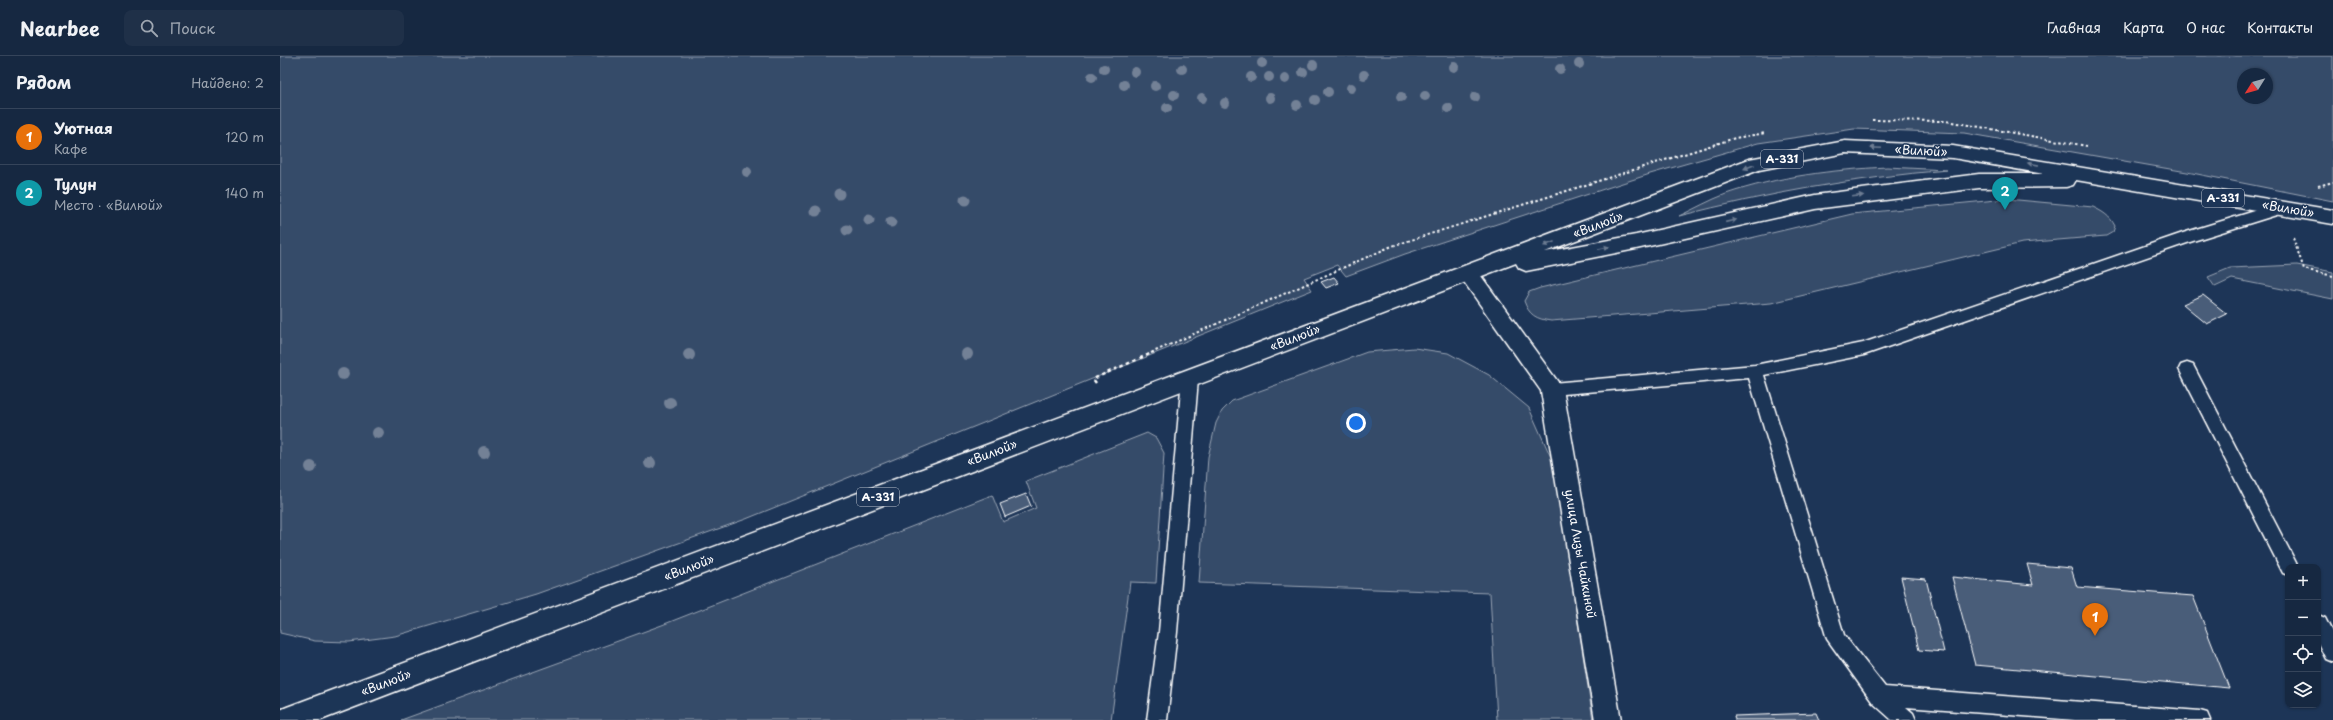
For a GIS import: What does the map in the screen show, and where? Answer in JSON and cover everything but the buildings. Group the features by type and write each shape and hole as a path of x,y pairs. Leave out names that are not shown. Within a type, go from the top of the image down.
{"main road":[{"name":"«Вилюй»","path":"287,720 1190,379 1436,284 1469,274 1756,164 1846,147 1953,152 2014,161 2113,181 2333,217"},
{"path":"1552,389 1469,274 1636,242 1816,202 1979,181 2113,181"},
{"name":"улица Лизы Чайкиной","path":"1552,389 1608,720"}],"lane":[{"path":"1552,389 1755,371 1864,349 2188,237 2281,208"},
{"path":"2187,369 2287,564"},
{"path":"1755,371 1836,639 1880,696 1906,720"},
{"path":"1157,720 1168,632 1190,379"},
{"path":"2321,630 2333,653"},
{"path":"1880,696 2200,720"}],"path":[{"path":"2281,208 2304,269 2333,276"}],"shaded area":[{"path":"280,56 2333,56 2333,201 2187,172 1964,133 1854,129 1758,143 1650,174 1405,254 1346,276 1337,265 1304,278 1312,290 746,519 536,594 395,636 349,642 315,641 280,633"},
{"path":"1887,167 1947,170 1879,177 1812,187 1746,200 1679,216 1726,194 1786,178 1826,172"},
{"path":"2007,199 2093,207 2106,215 2115,226 2113,232 2106,236 2022,243 1771,303 1551,321 1534,316 1528,310 1524,301 1529,292 1540,288 1852,214"},
{"path":"2297,265 2333,272 2333,299 2232,279 2215,287 2208,277 2230,268"},
{"path":"1414,348 1448,353 1489,375 1529,408 1553,462 1593,720 1497,720 1490,593 1199,583 1208,457 1216,423 1222,411 1232,401 1367,352"},
{"path":"1147,433 1156,438 1164,453 1156,583 1130,582 1111,720 401,720 662,625 992,495 1003,522 1036,508 1026,481"}],"place":[{"name":"Тулун","path":"2005,210"},
{"name":"Уютная","path":"2095,636"}]}
